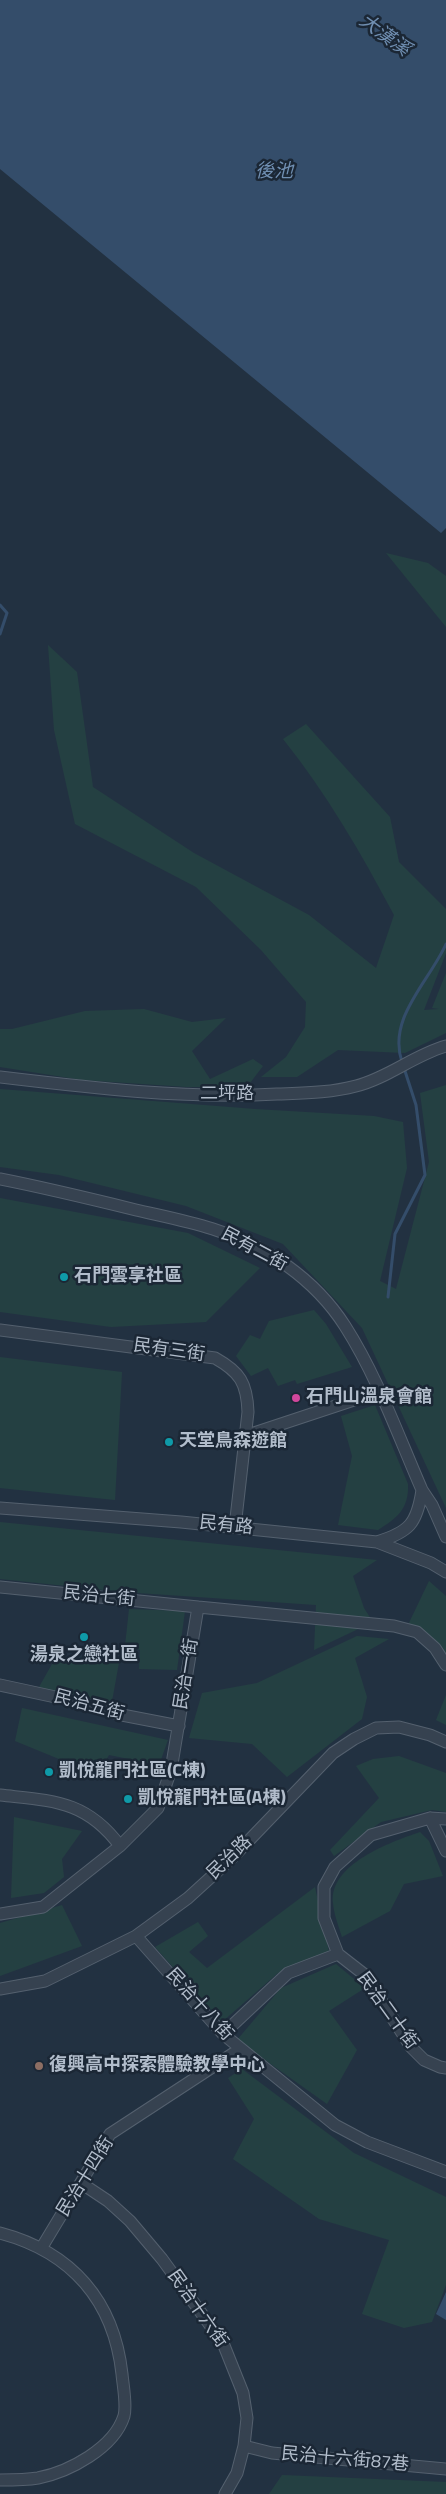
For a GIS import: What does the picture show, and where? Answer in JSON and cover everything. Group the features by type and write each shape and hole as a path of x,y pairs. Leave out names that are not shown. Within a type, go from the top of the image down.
{"street":[{"name":"二坪路","path":"0,1077 146,1092 217,1096 308,1093 358,1086 398,1068 426,1052 446,1046"},
{"name":"民有二街","path":"0,1179 72,1194 214,1229 277,1259 325,1299 344,1324 446,1537"},
{"name":"民有三街","path":"0,1330 215,1358 232,1368 241,1379 247,1395 245,1436 235,1527"},
{"path":"245,1436 378,1392"},
{"path":"377,1542 399,1535 410,1524 419,1508 422,1490"},
{"name":"民有路","path":"0,1508 235,1527 377,1542 432,1563 446,1572"},
{"name":"民治七街","path":"0,1588 198,1607"},
{"path":"198,1607 394,1626 417,1632 435,1648 446,1665"},
{"name":"民治一街","path":"0,1914 43,1908 120,1846 158,1808 171,1770 198,1607"},
{"name":"民治五街","path":"0,1685 74,1700 122,1715 179,1726"},
{"name":"民治路","path":"0,1988 45,1980 136,1936 188,1898 233,1858 333,1753 354,1739 376,1728 399,1727 430,1735 446,1742"},
{"path":"0,1795 51,1801 83,1810 111,1834 120,1846"},
{"path":"430,1818 446,1851"},
{"path":"223,2034 262,1994 288,1973 338,1954 324,1918 324,1887 335,1867 371,1835 430,1818 446,1819"},
{"name":"民治十八街","path":"136,1936 223,2034 335,2125 367,2142 446,2172"},
{"name":"民治二十街","path":"338,1954 365,1975 411,2047 424,2060 440,2068 446,2068"},
{"name":"民治十四街","path":"42,2247 110,2134 240,2049"},
{"name":"民治十六街","path":"80,2183 108,2201 130,2221 162,2259 223,2343 243,2392 247,2418 244,2446 237,2473 225,2494"},
{"path":"0,2233 42,2247 70,2268 92,2293 111,2322 120,2352 124,2415 115,2432 101,2447 64,2470 38,2478 0,2480"},
{"name":"民治十六街87巷","path":"244,2446 272,2454 446,2469"}],"green space":[{"path":"386,553 428,563 446,576 446,627"},
{"path":"48,645 77,672 93,787 194,853 309,915 376,968 394,915 343,824 283,739 306,724 390,817 399,862 446,909 446,953 424,1010 439,1009 432,1008 446,973 446,1033 405,1053 338,1050 297,1077 261,1077 286,1057 305,1027 306,1002 261,950 196,887 75,824 54,730"},
{"path":"144,1009 192,1022 226,1018 192,1051 210,1079 253,1059 263,1066 247,1087 187,1087 82,1080 0,1067 0,1029 12,1029 85,1011"},
{"path":"446,1085 446,1508 362,1328 283,1244 186,1206 59,1175 0,1167 0,1089 255,1109 374,1116 403,1122 407,1168 380,1281 396,1289 429,1162 420,1093"},
{"path":"0,1198 188,1233 260,1268 206,1322 111,1327 0,1312"},
{"path":"314,1310 326,1324 352,1367 297,1384 295,1380 278,1386 268,1368 251,1376 236,1356 250,1335 260,1339 269,1321"},
{"path":"0,1357 122,1372 115,1500 0,1488"},
{"path":"375,1405 408,1484 406,1500 401,1512 378,1530 338,1525 352,1456 341,1416"},
{"path":"0,1522 377,1560 353,1576 364,1608 373,1622 314,1650 316,1605 123,1592 0,1579"},
{"path":"429,1581 446,1596 446,1662 407,1627"},
{"path":"129,1609 185,1611 177,1670 139,1669 140,1650 125,1646"},
{"path":"357,1636 389,1639 355,1658 367,1697 362,1719 287,1777 252,1744 189,1738 202,1693 257,1683"},
{"path":"56,1657 120,1657 111,1707 39,1687"},
{"path":"446,1695 446,1725 436,1720"},
{"path":"22,1708 168,1740 159,1765 109,1755 98,1775 15,1741"},
{"path":"399,1756 446,1773 446,1812 432,1810 381,1822 334,1856 330,1850 379,1798 356,1766 373,1759"},
{"path":"14,1817 82,1831 62,1859 64,1877 44,1893 11,1898"},
{"path":"420,1832 429,1841 443,1876 404,1884 390,1911 342,1937 333,1903 334,1889 341,1877 351,1866 364,1857"},
{"path":"315,1887 329,1952 278,1973 222,2022 155,1947 198,1922 208,1936 189,1952 207,1968"},
{"path":"62,1905 82,1946 0,1976 0,1923"},
{"path":"336,1964 365,1988 329,2011 357,2050 327,2104 237,2040 281,1988"},
{"path":"242,2069 354,2153 446,2197 446,2285 432,2322 404,2328 362,2314 389,2240 319,2219 233,2159 254,2119 228,2078"},
{"path":"282,2475 446,2482 446,2494 269,2494"}],"water":[{"name":"後池","path":"0,0 446,0 446,528 441,533 0,169"},
{"path":"446,2292 446,2320 436,2314"}],"waterway":[{"path":"0,605 7,613 0,634"},
{"path":"402,1062 399,1046 400,1030 405,1015 446,944"},
{"path":"388,1297 395,1234 425,1175 416,1105 404,1068"}],"place":[{"name":"石門雲享社區","path":"64,1277"},
{"name":"石門山溫泉會館","path":"296,1398"},
{"name":"天堂鳥森遊館","path":"169,1442"},
{"name":"湯泉之戀社區","path":"84,1637"},
{"name":"凱悅龍門社區(C棟)","path":"49,1772"},
{"name":"凱悅龍門社區(A棟)","path":"128,1799"},
{"name":"復興高中探索體驗教學中心","path":"39,2066"}],"water label":[{"name":"大漢溪","path":"384,36"}]}
